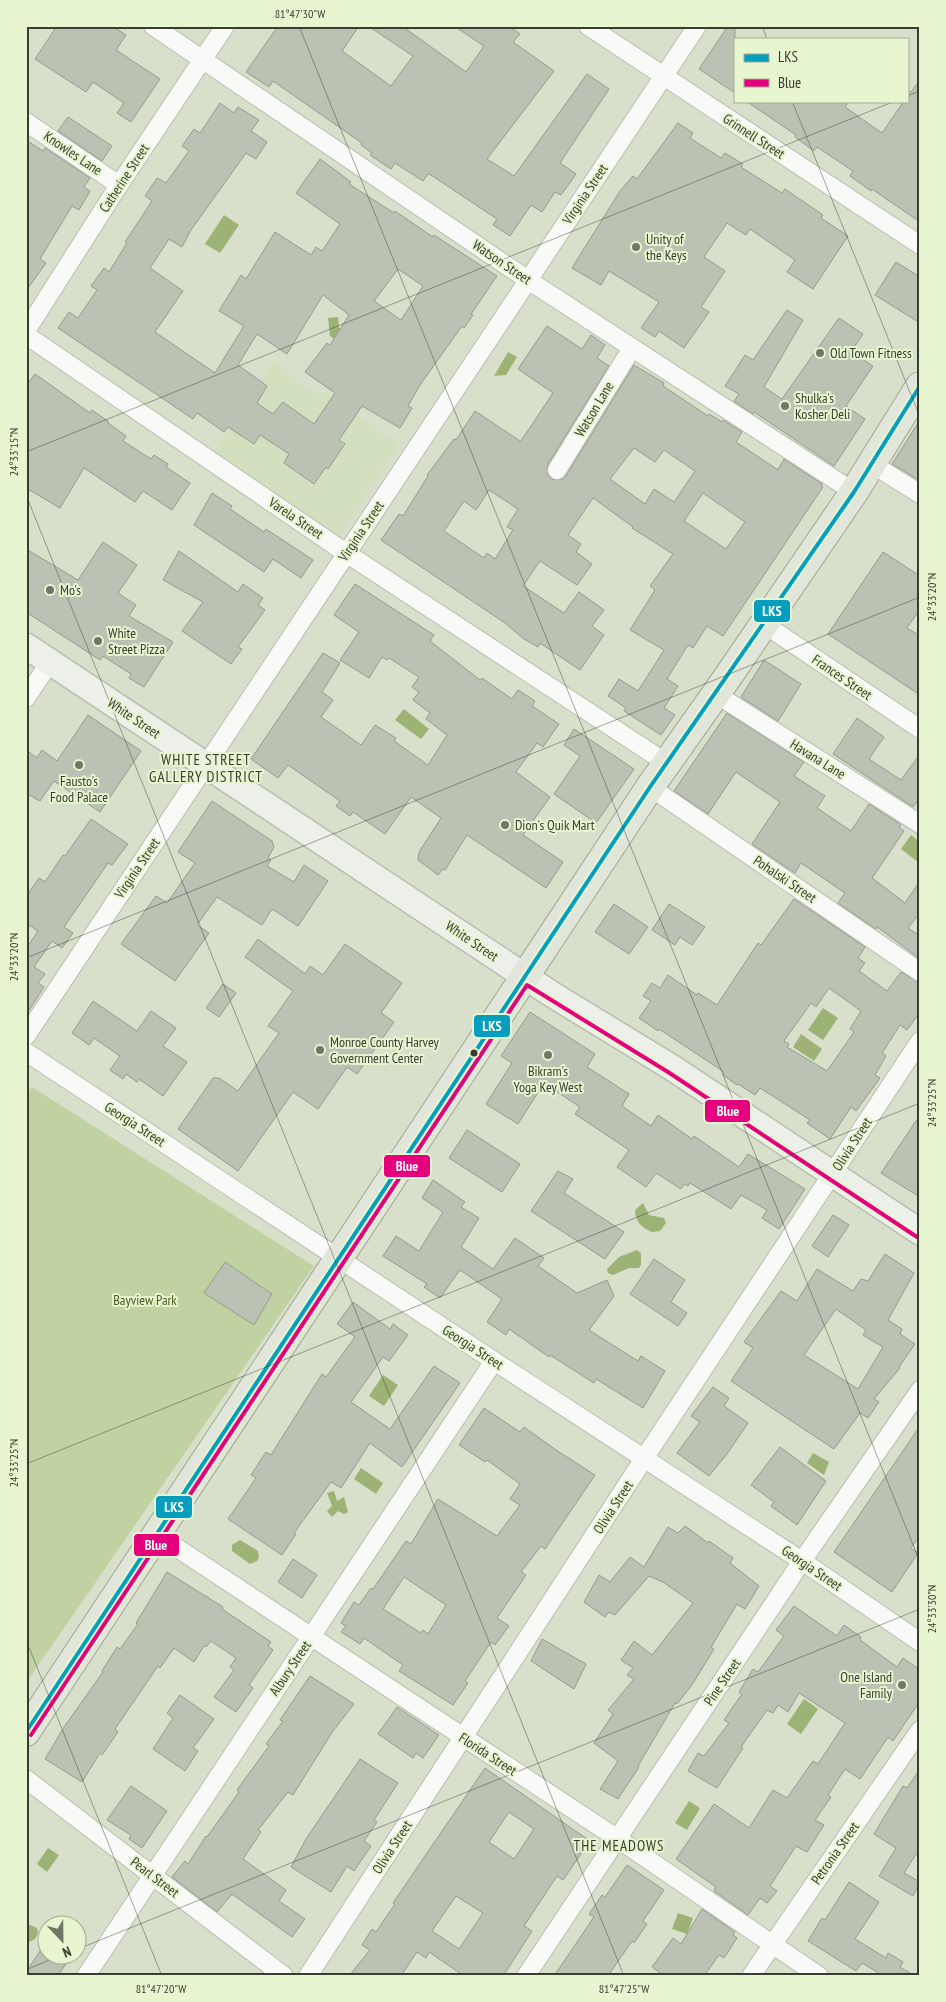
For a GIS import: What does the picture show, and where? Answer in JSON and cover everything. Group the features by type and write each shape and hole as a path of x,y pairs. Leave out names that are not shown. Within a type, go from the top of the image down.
{"main road":[{"path":"26,1732 650,787 668,764 854,492 920,386"}],"street":[{"name":"Watson Street","path":"153,26 528,280 854,492"},
{"name":"Catherine Street","path":"26,331 119,185 225,26"},
{"name":"Grinnell Street","path":"588,26 920,245"},
{"name":"Virginia Street","path":"26,1036 697,26"},
{"name":"Knowles Lane","path":"26,122 119,185"},
{"name":"Varela Street","path":"26,335 346,553 668,764"},
{"name":"Watson Lane","path":"557,470 632,348"},
{"path":"872,464 920,494"},
{"name":"Frances Street","path":"764,624 920,729"},
{"name":"White Street","path":"26,646 525,977 671,1067 920,1232"},
{"path":"26,698 50,662"},
{"name":"Havana Lane","path":"716,694 920,824"},
{"name":"Pohalski Street","path":"650,787 920,972"},
{"name":"Olivia Street","path":"308,1976 464,1739 645,1457 920,1041"},
{"name":"Georgia Street","path":"26,1052 494,1361 645,1457 920,1642"},
{"name":"Albury Street","path":"86,1976 494,1361"},
{"name":"Pine Street","path":"526,1976 802,1562 920,1390"},
{"name":"Florida Street","path":"156,1534 618,1839 818,1976"},
{"name":"Petronia Street","path":"751,1976 920,1730"},
{"name":"Pearl Street","path":"26,1780 284,1976"}],"shaded area":[{"path":"224,215 239,225 220,253 205,244"},
{"path":"338,317 339,328 351,335 344,346 330,336 328,318"},
{"path":"508,352 517,357 506,375 494,376"},
{"path":"273,362 318,396 325,392 400,445 337,541 211,455"},
{"path":"404,709 429,729 421,739 395,720"},
{"path":"911,835 920,842 920,859 918,862 901,849"},
{"path":"823,1008 838,1018 823,1040 808,1030"},
{"path":"801,1034 822,1049 814,1061 793,1047"},
{"path":"643,1203 649,1215 664,1218 666,1223 660,1231 652,1232 638,1221 635,1210"},
{"path":"637,1250 641,1253 641,1265 639,1268 629,1268 613,1275 608,1273 607,1269 619,1257"},
{"path":"383,1375 398,1385 384,1406 369,1396"},
{"path":"813,1453 829,1462 824,1475 807,1463"},
{"path":"361,1468 383,1483 376,1494 354,1479"},
{"path":"334,1491 337,1501 344,1497 348,1512 344,1514 338,1511 332,1517 327,1511 332,1506 327,1493"},
{"path":"240,1540 258,1551 259,1557 257,1561 250,1564 232,1551 232,1545"},
{"path":"804,1699 818,1709 801,1734 787,1724"},
{"path":"689,1801 700,1808 687,1830 675,1823"},
{"path":"48,1848 59,1855 47,1872 37,1864"},
{"path":"678,1913 693,1918 687,1934 672,1929"},
{"path":"26,1923 37,1928 38,1933 35,1939 27,1943"}],"green space":[{"name":"Bayview Park","path":"32,1087 314,1266 26,1683 26,1095"}],"building":[{"path":"57,26 112,26 126,35 116,50 160,79 131,122 117,113 124,103 93,82 86,92 35,59"},
{"path":"278,26 359,26 342,51 391,86 413,56 368,26 402,26 466,72 484,46 454,26 509,26 520,34 513,42 554,71 487,159 514,176 587,74 609,89 560,163 576,174 561,195 555,192 542,212 531,205 510,236 493,225 497,219 431,175 428,174 423,181 395,163 391,169 370,155 372,153 361,145 362,143 273,81 269,87 246,72"},
{"path":"728,26 735,26 734,92 699,69"},
{"path":"920,80 920,222 850,176 853,171 817,147 814,151 795,137 796,135 747,102 848,102 845,107 882,133 903,102 908,102 908,96"},
{"path":"220,103 234,113 238,107 259,120 251,131 267,142 256,159 246,153 191,230 182,247 169,239 150,268 183,291 155,332 215,373 244,326 219,311 241,275 246,279 275,232 311,255 316,247 322,251 340,224 296,193 320,159 351,182 349,184 394,213 395,211 433,237 434,235 497,276 471,314 473,315 464,328 462,326 420,385 408,406 412,408 400,428 362,406 339,440 345,444 328,469 326,467 314,484 284,463 289,454 260,435 254,444 228,427 224,432 197,413 193,419 58,328 69,312 78,318 97,290 91,286 104,268 109,272 127,243 125,242 152,201 145,196 157,178 166,183 189,151 182,146 194,129 200,133","holes":["398,269 423,286 401,320 374,301","323,295 349,315 330,345 327,343 305,372 335,393 314,424 283,402 273,414 257,403 267,386 238,365 257,334 287,354"]},
{"path":"68,117 112,146 102,161 58,131"},
{"path":"678,123 693,133 690,138 721,158 725,153 743,164 741,167 782,193 785,189 823,215 821,218 848,236 813,289 787,272 795,260 750,229 746,235 727,223 704,257 725,271 701,307 709,312 684,348 659,331 655,337 641,328 659,302 609,271 601,285 572,268 620,191 633,176 637,179"},
{"path":"26,140 43,151 45,148 90,178 84,187 90,191 79,210 72,206 40,259 46,263 26,291"},
{"path":"896,262 920,277 920,323 875,295"},
{"path":"787,310 803,320 764,387 782,399 839,318 863,334 851,352 873,366 846,406 865,419 834,466 754,412 753,414 734,401 739,394 725,386 745,355 753,360"},
{"path":"547,326 582,349 591,335 605,345 597,358 609,366 548,464 547,475 552,479 562,480 566,476 634,365 664,383 663,386 708,416 709,414 722,422 723,420 742,432 736,442 778,470 784,459 822,484 821,486 823,487 723,636 707,626 693,648 688,645 667,679 678,686 664,708 675,715 661,735 624,711 626,708 608,696 619,679 638,691 664,650 630,630 655,590 650,586 673,554 632,528 593,498 568,535 581,544 576,552 592,564 577,585 540,561 523,586 564,613 579,592 604,610 592,626 604,635 580,670 540,643 538,647 524,639 505,623 381,540 399,514 403,516 427,475 454,439 456,440 475,411 520,441 523,438 553,393 518,369","holes":["634,448 655,462 664,450 695,471 674,502 654,489 645,504 610,479","489,490 518,509 507,527 513,530 495,559 487,553 484,558 444,531 464,501 476,510","703,493 745,522 726,549 684,521"]},
{"path":"35,374 90,413 92,410 109,422 126,436 123,441 151,459 154,455 168,464 166,467 190,483 172,510 143,491 135,502 84,468 60,508 26,488 26,386"},
{"path":"920,420 920,481 892,464"},
{"path":"212,493 232,506 230,509 264,532 266,529 313,560 301,578 273,559 264,572 194,525"},
{"path":"103,542 137,565 118,593 136,605 129,616 173,642 144,687 129,678 131,674 103,656 100,660 26,612 26,549 78,580"},
{"path":"179,551 238,592 243,584 263,598 258,605 265,610 238,647 242,649 231,664 182,631 203,602 163,580"},
{"path":"883,552 920,576 920,609 907,628 920,636 920,695 828,634"},
{"path":"355,584 434,635 430,641 480,680 482,678 512,699 518,690 535,701 532,706 559,724 543,747 537,743 516,772 550,797 523,835 563,862 546,888 467,835 445,870 443,869 438,875 418,860 419,852 441,818 411,797 385,834 353,812 350,816 336,806 340,801 288,765 278,778 251,759 323,653 340,663 322,692 333,700 321,717 361,745 375,725 396,738 394,741 428,765 447,735 426,719 430,713 413,700 419,692 412,687 419,677 389,658 387,660 382,657 369,678 340,660 359,632 334,615"},
{"path":"764,660 801,684 778,721 741,697"},
{"path":"727,713 804,762 794,776 825,796 817,808 851,831 869,804 901,825 899,827 904,831 872,878 905,903 920,881 920,913 908,928 920,936 920,959 877,927 876,929 838,903 845,893 801,863 795,873 752,844 780,802 736,772 708,814 674,791"},
{"name":"Fausto's Food Palace","path":"88,715 141,751 100,812 54,781 40,801 26,793 26,750 37,758 42,750 57,761"},
{"path":"857,718 884,737 869,759 901,780 920,754 920,798 913,807 833,754"},
{"path":"574,729 634,769 596,823 554,794 580,756 564,745"},
{"path":"212,801 272,841 274,847 268,858 271,860 267,866 294,882 304,865 328,881 298,926 272,909 262,925 217,897 197,925 209,933 175,981 121,944 156,896 167,903 195,863 178,852"},
{"path":"91,819 128,844 112,865 108,863 64,927 73,933 62,948 52,941 34,967 45,974 38,983 44,987 26,1015 26,949 38,931 26,923 26,897 39,878 45,882"},
{"path":"794,899 865,947 858,958 865,963 859,971 887,991 901,972 920,983 920,1012 907,1030 900,1025 882,1053 886,1056 875,1075 880,1078 856,1111 851,1107 830,1139 807,1123 810,1120 760,1088 755,1095 737,1085 723,1075 724,1072 639,1018 651,1001 643,996 652,983 660,988 668,975 697,995 698,993 717,1005 758,943 761,945","holes":["829,988 861,1011 850,1029 854,1032 827,1071 787,1047 789,1044 784,1041 811,1003 816,1007"]},
{"path":"614,904 648,927 629,954 595,932"},
{"path":"669,904 705,927 692,945 680,937 675,945 652,930"},
{"name":"Monroe County Harvey Government Center","path":"258,939 305,974 310,966 323,975 345,944 402,983 381,1013 394,1022 357,1074 347,1067 318,1109 293,1092 238,1171 178,1129 213,1078 219,1078 238,1091 279,1033 268,1026 293,991 245,957"},
{"path":"223,984 236,993 219,1017 206,1008"},
{"path":"93,1001 137,1031 151,1011 176,1028 163,1046 187,1062 163,1096 139,1079 137,1082 126,1074 123,1079 110,1070 120,1056 94,1038 89,1045 72,1033"},
{"path":"530,1012 595,1054 587,1067 629,1094 622,1106 651,1126 658,1115 692,1139 694,1136 739,1167 748,1154 805,1189 779,1229 762,1218 767,1210 741,1195 731,1209 690,1183 688,1186 684,1184 681,1189 656,1173 646,1187 617,1167 629,1150 575,1114 580,1107 544,1083 518,1124 486,1104 512,1063 501,1056"},
{"path":"920,1115 920,1197 881,1173"},
{"path":"467,1130 520,1164 502,1192 449,1158"},
{"path":"558,1171 573,1179 564,1193 624,1232 605,1259 531,1211"},
{"path":"433,1180 465,1202 461,1207 479,1218 461,1247 493,1269 515,1238 544,1258 538,1266 577,1293 607,1280 614,1296 589,1330 638,1361 641,1356 665,1371 643,1408 596,1379 594,1383 550,1355 549,1357 509,1329 506,1335 487,1322 502,1299 460,1270 440,1298 424,1287 427,1284 383,1256 396,1236 419,1251 443,1212 422,1198"},
{"path":"833,1215 849,1225 828,1257 812,1246"},
{"path":"885,1254 914,1273 888,1320 902,1329 900,1334 915,1344 900,1368 874,1399 879,1402 868,1418 860,1413 834,1449 731,1381 753,1348 744,1342 781,1291 797,1301 817,1269 853,1291 861,1279 868,1281","holes":["836,1309 866,1330 863,1335 883,1347 858,1389 804,1355"]},
{"path":"654,1259 685,1280 671,1302 687,1313 678,1326 630,1294"},
{"path":"225,1262 272,1294 254,1325 204,1293"},
{"path":"353,1302 390,1329 393,1324 408,1335 389,1361 383,1357 351,1402 390,1429 434,1366 460,1383 402,1467 370,1443 341,1488 331,1482 294,1533 296,1534 282,1555 228,1519 256,1478 251,1475 266,1452 271,1455 322,1374 326,1377 355,1337 337,1324"},
{"path":"713,1387 729,1398 724,1406 748,1423 709,1476 677,1453 700,1422 691,1416"},
{"path":"484,1408 520,1432 524,1427 595,1475 545,1549 541,1546 521,1572 526,1575 497,1618 509,1626 495,1645 491,1642 465,1681 468,1683 453,1705 399,1671 403,1665 364,1638 360,1644 341,1632 346,1626 341,1623 354,1602 359,1605 371,1588 373,1589 406,1541 411,1544 438,1499 497,1536 520,1505 510,1499 520,1484 487,1460 485,1462 459,1445","holes":["404,1577 446,1605 428,1634 423,1630 421,1633 383,1609"]},
{"path":"920,1426 920,1535 911,1548 918,1553 892,1592 834,1552"},
{"path":"780,1447 826,1481 797,1525 771,1506 774,1502 751,1485"},
{"path":"685,1526 733,1558 730,1563 759,1586 745,1609 737,1604 711,1647 714,1649 692,1685 677,1704 675,1703 639,1767 618,1799 600,1789 618,1761 594,1743 613,1714 608,1710 634,1679 627,1675 633,1668 621,1660 634,1641 652,1655 693,1603 663,1582 649,1576 615,1615 609,1612 605,1617 584,1602 599,1575 610,1582 630,1557 644,1567 668,1527 678,1533"},
{"path":"293,1559 317,1575 302,1598 278,1582"},
{"path":"167,1572 223,1607 222,1609 271,1642 268,1646 273,1650 249,1685 253,1688 236,1712 214,1697 234,1670 230,1667 236,1658 211,1641 206,1647 204,1646 194,1662 174,1648 160,1668 158,1666 115,1729 118,1732 102,1755 100,1753 82,1782 45,1759 64,1727 103,1672 117,1647 120,1649 138,1624 136,1623"},
{"path":"794,1606 837,1636 844,1625 861,1637 860,1640 897,1667 903,1658 920,1670 920,1701 893,1741 888,1737 860,1779 845,1769 828,1795 831,1797 815,1820 824,1825 807,1852 796,1846 770,1886 777,1891 767,1903 760,1898 748,1915 714,1891 716,1887 676,1859 714,1804 749,1828 773,1790 787,1798 813,1761 818,1764 845,1723 799,1693 788,1712 778,1705 773,1713 767,1710 741,1747 743,1748 717,1788 688,1771 698,1753 704,1756 729,1723 724,1720 742,1694 739,1692 753,1669 758,1672 784,1636 776,1630"},
{"path":"542,1639 586,1664 574,1689 531,1661"},
{"path":"310,1676 354,1704 333,1731 293,1795 288,1792 258,1830 261,1832 243,1859 286,1890 279,1901 305,1919 292,1937 232,1894 217,1912 172,1877 185,1861 188,1864 239,1792 237,1790 269,1746 266,1744 283,1721 280,1720"},
{"path":"180,1695 214,1719 193,1748 198,1751 185,1771 153,1749 173,1718 167,1713"},
{"path":"397,1707 439,1735 423,1758 416,1753 413,1758 378,1734"},
{"path":"360,1759 398,1783 374,1820 377,1822 364,1841 371,1846 354,1871 347,1866 331,1892 291,1867 306,1839"},
{"path":"485,1768 590,1841 563,1880 557,1876 524,1926 532,1931 503,1976 464,1976 429,1952 426,1958 417,1952 401,1976 349,1976 370,1950 362,1945 372,1929 376,1932 395,1904 393,1903","holes":["509,1812 534,1829 514,1859 489,1842","456,1896 483,1913 459,1949 432,1931"]},
{"path":"920,1769 920,1848 904,1873 920,1882 913,1896 879,1876 896,1848 874,1834 903,1786 907,1788"},
{"path":"131,1786 167,1811 142,1848 129,1839 131,1835 107,1820"},
{"path":"627,1865 664,1890 643,1921 647,1924 634,1943 632,1941 608,1976 554,1976 594,1917 589,1914 602,1895 605,1897"},
{"path":"849,1882 879,1902 855,1939 886,1958 888,1953 903,1962 900,1967 915,1976 875,1976 877,1972 862,1963 856,1971 808,1941 822,1918 825,1920"},
{"path":"702,1909 735,1932 733,1935 737,1938 724,1958 719,1955 704,1976 664,1976 652,1967 673,1938 681,1944"},
{"path":"38,1954 38,1964 66,1964 58,1976 26,1976 26,1972"}],"transit line":[{"name":"LKS","path":"26,1732 650,787 854,492 920,386"},
{"name":"Blue","path":"31,1735 527,985 668,1072 917,1237"}],"place":[{"name":"Unity of the Keys","path":"636,247"},
{"name":"Old Town Fitness","path":"820,353"},
{"name":"Shulka's Kosher Deli","path":"785,406"},
{"name":"Mo's","path":"50,590"},
{"name":"White Street Pizza","path":"98,641"},
{"name":"Fausto's Food Palace","path":"79,765"},
{"name":"Dion's Quik Mart","path":"505,825"},
{"name":"Monroe County Harvey Government Center","path":"320,1050"},
{"name":"Bikram's Yoga Key West","path":"548,1055"},
{"name":"One Island Family","path":"902,1685"}],"district":[{"name":"WHITE STREET GALLERY DISTRICT","path":"206,768"},
{"name":"THE MEADOWS","path":"619,1846"}]}
